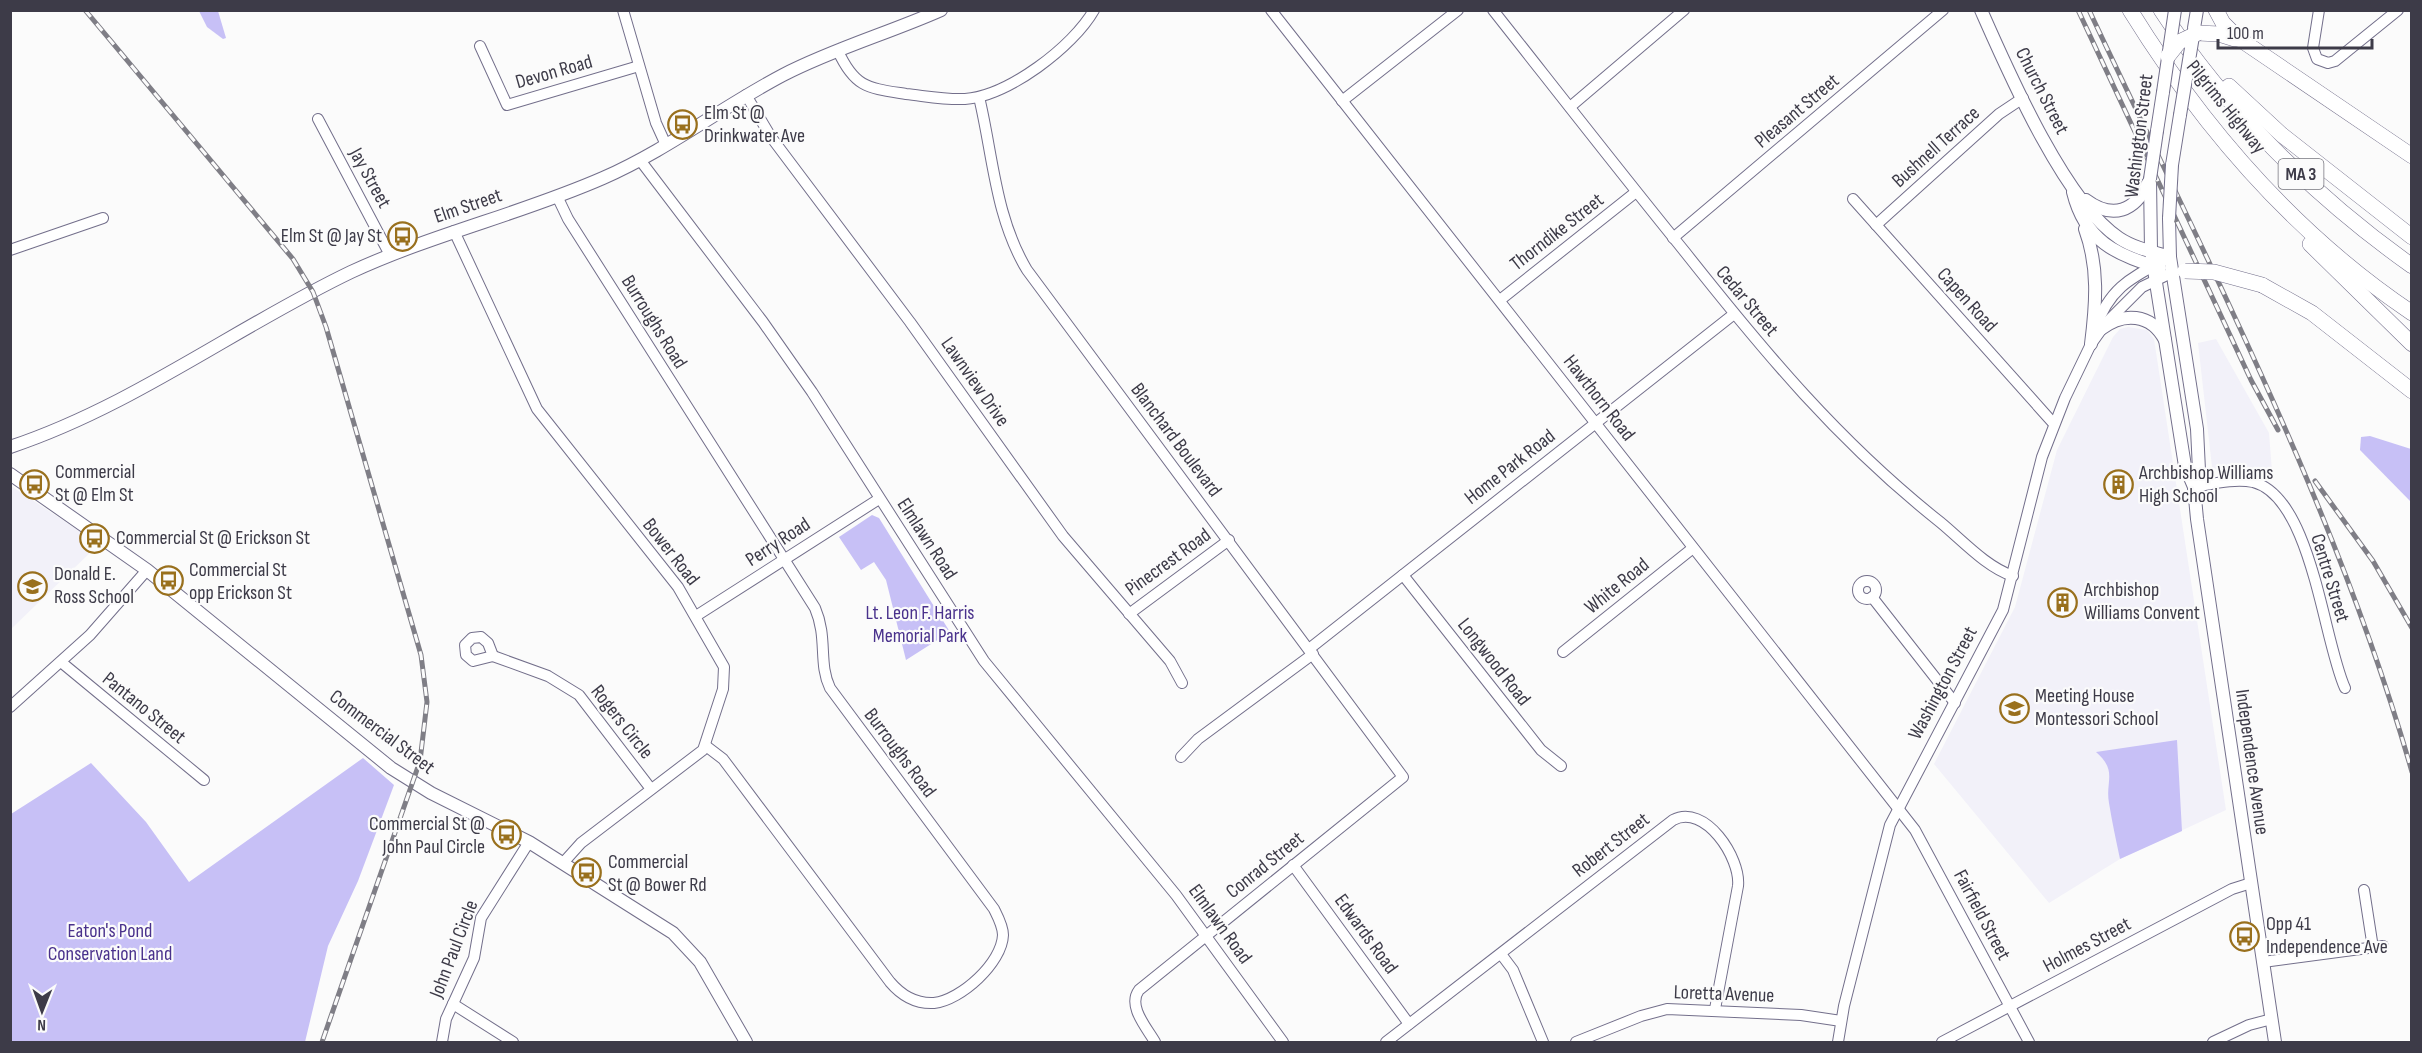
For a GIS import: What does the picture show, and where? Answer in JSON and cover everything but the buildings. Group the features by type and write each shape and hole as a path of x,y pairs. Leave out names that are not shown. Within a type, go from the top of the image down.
{"highway":[{"name":"Pilgrims Highway","path":"2130,10 2180,85 2233,152 2319,240 2412,313"},
{"name":"Pilgrims Highway","path":"2161,10 2222,92 2274,148 2348,217 2412,266"},
{"path":"2216,10 2228,28 2249,45 2412,156"},
{"path":"2175,31 2263,118 2412,237"},
{"path":"2168,56 2179,42 2195,32 2219,33 2249,45"},
{"path":"2338,106 2412,168"},
{"path":"2233,152 2300,234 2412,345"},
{"path":"2176,267 2214,272 2262,285 2312,313 2412,391"}],"main road":[{"name":"Elm Street","path":"10,447 121,399 332,282 390,255 601,179 640,160 746,95 794,70 941,10"},
{"name":"Church Street","path":"1981,10 2023,98 2072,187 2108,230 2125,242 2151,251 2176,267"},
{"name":"Washington Street","path":"2156,280 2151,251 2150,179 2175,10"},
{"name":"Washington Street","path":"2176,267 2169,218 2174,149 2197,10"},
{"path":"2072,187 2094,206 2117,212 2138,200 2150,179"},
{"name":"Church Street","path":"2072,187 2079,213 2092,233 2110,248 2129,259 2153,266 2176,267"},
{"path":"2079,213 2091,247 2096,278 2091,344"},
{"name":"Independence Avenue","path":"2176,267 2197,429 2199,470 2194,487"},
{"name":"Independence Avenue","path":"2156,280 2185,466 2194,487 2275,1042"},
{"path":"2101,329 2124,317 2141,318 2156,328 2167,346"},
{"name":"Commercial Street","path":"10,474 147,570 391,768 431,793 529,842 666,928 685,944 704,970 746,1042"}],"street":[{"path":"623,10 657,129 666,145"},
{"path":"838,51 851,76 869,87 946,99 979,97 1009,85 1053,54 1079,32 1094,10"},
{"name":"Hawthorn Road","path":"1271,10 1898,808"},
{"path":"1342,101 1458,10"},
{"name":"Cedar Street","path":"1493,10 1734,314 1812,406 1852,446 1917,504 1997,568 2013,576"},
{"path":"1570,107 1684,10"},
{"name":"Pleasant Street","path":"1673,238 1943,10"},
{"path":"2319,10 2313,48 2320,62 2335,61 2398,10"},
{"name":"Devon Road","path":"480,46 507,105 639,66"},
{"name":"Lawnview Drive","path":"746,95 771,137 910,321 1062,536 1173,666 1182,683"},
{"name":"Blanchard Boulevard","path":"979,97 1003,216 1022,261 1403,777"},
{"name":"Bushnell Terrace","path":"1876,225 1999,114 2023,98"},
{"name":"Jay Street","path":"318,119 390,255"},
{"name":"Elmlawn Road","path":"640,160 770,332 819,403 990,669 1176,895 1283,1042"},
{"name":"Thorndike Street","path":"1500,300 1636,192"},
{"name":"Burroughs Road","path":"556,196 568,219 818,614 824,640 825,672 830,688 997,914 1003,937 993,963 977,979 942,1001 920,1002 898,991 723,759 706,746"},
{"name":"Capen Road","path":"1853,199 2054,424"},
{"path":"10,250 104,218"},
{"name":"Bower Road","path":"454,231 524,386 542,416 674,581 721,658 725,672 723,689 706,746"},
{"name":"Washington Street","path":"1838,1042 1841,1021 1887,833 1898,808 1999,619 2013,576 2039,468 2054,424 2091,344 2101,314 2112,296 2129,279 2153,266"},
{"name":"Washington Street","path":"2091,344 2101,329 2134,294 2176,267"},
{"name":"Home Park Road","path":"1181,757 1198,739 1734,314"},
{"name":"Centre Street","path":"2194,487 2242,481 2252,482 2271,491 2282,502 2314,574 2333,656 2345,688"},
{"name":"Perry Road","path":"696,616 879,499"},
{"name":"Pinecrest Road","path":"1129,614 1228,540"},
{"name":"White Road","path":"1563,652 1693,548"},
{"path":"10,707 98,627 147,570"},
{"name":"Longwood Road","path":"1403,575 1540,750 1561,766"},
{"path":"1872,597 1955,703"},
{"name":"Rogers Circle","path":"493,656 555,679 579,694 651,789"},
{"name":"Pantano Street","path":"61,662 204,780"},
{"path":"563,863 581,843 706,746"},
{"name":"Conrad Street","path":"1155,1042 1137,1011 1135,1003 1137,993 1403,777"},
{"name":"Fairfield Street","path":"1898,808 1922,841 2029,1042"},
{"name":"Robert Street","path":"1386,1042 1673,820 1685,816 1695,817 1707,825 1733,856 1739,876 1715,1009"},
{"name":"John Paul Circle","path":"442,1042 444,1025 474,958 481,918 529,842"},
{"name":"Edwards Road","path":"1293,865 1409,1024"},
{"name":"Holmes Street","path":"1942,1042 2232,889 2251,883"},
{"path":"2263,962 2378,947 2364,890"},
{"path":"1500,954 1513,970 1543,1042"},
{"path":"453,1004 513,1042"},
{"name":"Loretta Avenue","path":"1576,1042 1660,1010 1715,1009 1808,1016 1841,1021"},
{"path":"2213,1042 2249,1024 2272,1019"}],"shaded area":[{"path":"2128,327 2147,330 2154,339 2226,810 2120,859 2049,903 1934,764 2015,607 2057,450 2113,337 2120,329"},
{"path":"2216,339 2269,433 2272,471 2228,475 2212,467 2198,343"},
{"name":"Donald E. Ross School","path":"11,486 99,544 11,629"}],"green space":[{"path":"199,11 218,11 226,38 223,39 207,27"},
{"path":"2370,436 2411,449 2411,502 2360,450 2361,437"},
{"name":"Lt. Leon F. Harris Memorial Park","path":"872,515 879,518 950,632 906,660 886,580 874,562 861,570 839,537"},
{"path":"2177,740 2182,831 2120,859 2108,795 2109,771 2103,759 2096,752"},
{"name":"Eaton's Pond Conservation Land","path":"363,758 394,785 358,881 328,946 305,1042 11,1042 11,814 91,763 146,822 189,882"}],"railway":[{"path":"85,10 293,259 313,292 326,327 421,655 427,702 420,761 322,1042"},
{"path":"2078,10 2251,380 2278,430"},
{"path":"2089,10 2223,291 2307,480 2346,576 2381,673 2412,772"},
{"path":"2315,481 2373,561 2412,628"}],"place":[{"name":"Elm St @ Drinkwater Ave","path":"683,125"},
{"name":"Elm St @ Jay St","path":"403,236"},
{"name":"Commercial St @ Elm St","path":"34,484"},
{"name":"Archbishop Williams High School","path":"2118,485"},
{"name":"Commercial St @ Erickson St","path":"95,538"},
{"name":"Commercial St opp Erickson St","path":"168,581"},
{"name":"Donald E. Ross School","path":"33,586"},
{"name":"Archbishop Williams Convent","path":"2063,602"},
{"name":"Meeting House Montessori School","path":"2014,708"},
{"name":"Commercial St @ John Paul Circle","path":"506,835"},
{"name":"Commercial St @ Bower Rd","path":"587,873"},
{"name":"Opp 41 Independence Ave","path":"2245,936"}]}
